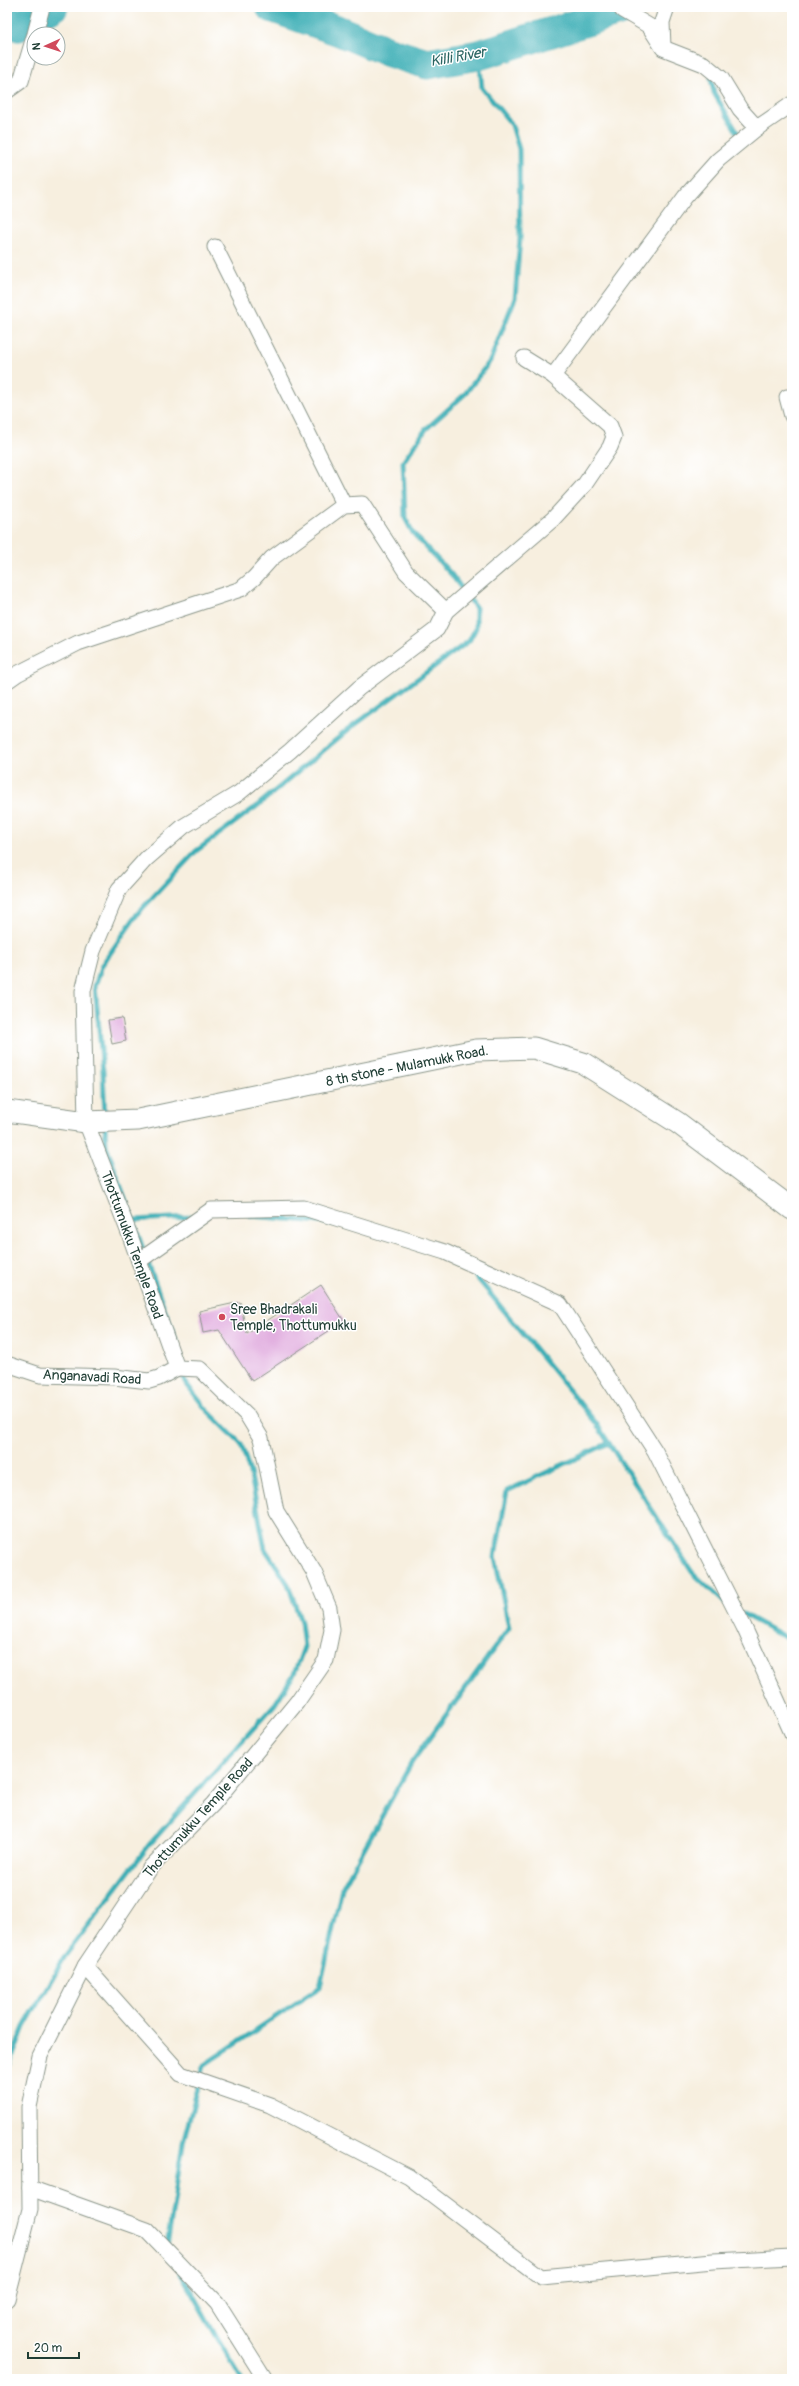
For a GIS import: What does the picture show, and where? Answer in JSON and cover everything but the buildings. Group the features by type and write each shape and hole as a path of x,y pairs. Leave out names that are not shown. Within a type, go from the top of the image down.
{"main road":[{"name":"8 th stone - Mulamukk Road.","path":"7,1111 90,1122 138,1120 476,1050 534,1048 583,1063 678,1123 792,1208"}],"street":[{"path":"663,48 662,22 667,7"},
{"path":"622,10 649,26 663,48 704,64 721,78 740,109 757,128"},
{"path":"7,91 21,81 26,64"},
{"path":"553,376 685,197 718,160 757,128 792,104"},
{"path":"215,246 344,505"},
{"path":"7,681 17,674 78,643 241,589 254,578 272,558 344,505 362,504 406,572 457,602 514,555 553,519 585,484 610,447 614,437 610,426 553,376 524,358"},
{"path":"787,397 792,416"},
{"name":"Thottumukku Temple Road","path":"7,2299 30,2208 30,2107 40,2056 85,1966 151,1867 213,1804 297,1702 326,1660 332,1630 329,1608 314,1572 276,1511 261,1438 247,1415 200,1370 177,1368 90,1122 83,991 93,951 119,889 146,859 184,826 239,793 290,752 359,688 437,629 457,602"},
{"path":"140,1261 211,1210 304,1208 445,1252 560,1304 655,1451 744,1627 792,1733"},
{"name":"Anganavadi Road","path":"7,1364 40,1375 114,1377 149,1381 159,1378 177,1368"},
{"path":"85,1966 181,2074 270,2105 409,2177 541,2276 713,2261 792,2257"},
{"path":"30,2188 147,2230 217,2303 265,2379"}],"waterway":[{"name":"Killi River","path":"7,19 19,26 53,7"},
{"name":"Killi River","path":"271,7 337,30 389,52 427,64 479,55 622,10 622,7"},
{"path":"105,1118 103,1071 95,986 102,965 138,913 196,851 257,806 349,729 469,641 476,628 476,608 451,574 413,533 405,518 403,462 426,429 465,394 490,361 515,298 520,238 519,149 512,125 482,88 479,55"},
{"path":"711,79 714,93 740,137"},
{"path":"105,1126 106,1145 176,1341 179,1355"},
{"path":"251,1216 333,1223"},
{"path":"132,1220 193,1217"},
{"path":"469,1268 596,1423 692,1572 726,1604"},
{"path":"7,2071 24,2027 65,1956 149,1845 275,1704 294,1674 304,1647 301,1622 288,1584 265,1549 251,1476 241,1444 206,1409 185,1382 182,1371"},
{"path":"167,2246 183,2143 204,2065 320,1987 342,1888 412,1762 509,1628 495,1557 507,1491 609,1443"},
{"path":"743,1614 792,1641"},
{"path":"181,2274 241,2379"}],"place":[{"name":"Sree Bhadrakali Temple, Thottumukku","path":"222,1317"}]}
